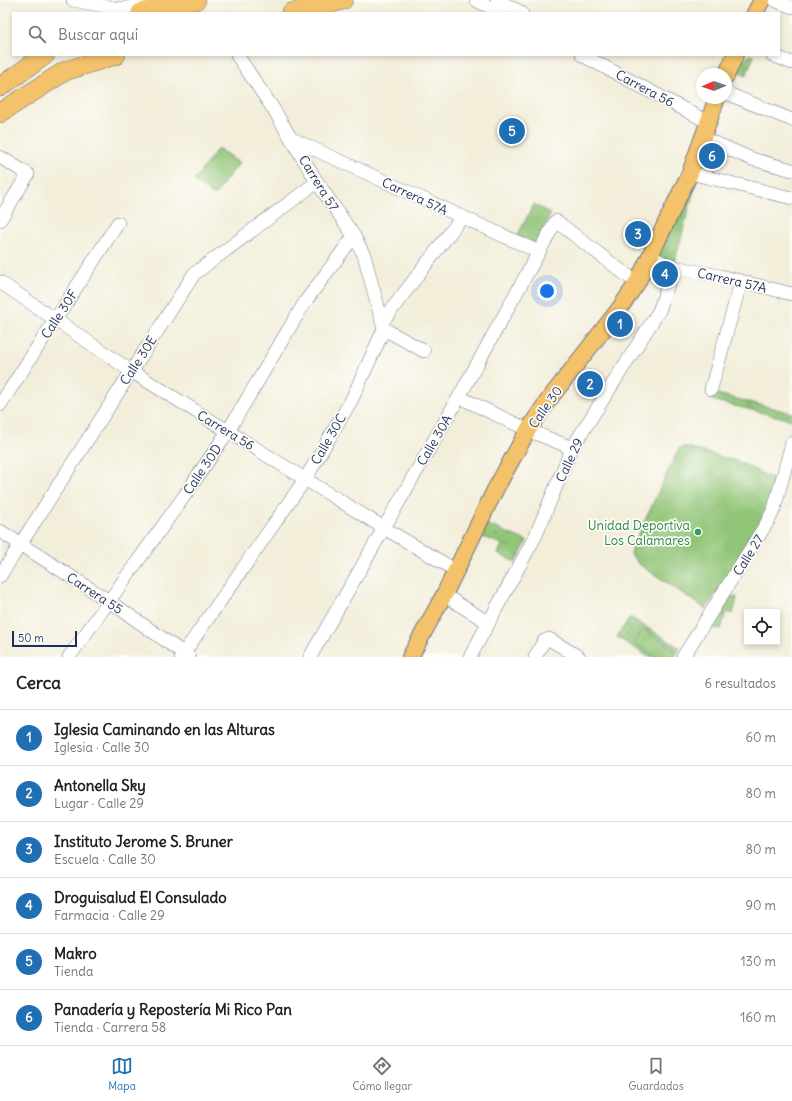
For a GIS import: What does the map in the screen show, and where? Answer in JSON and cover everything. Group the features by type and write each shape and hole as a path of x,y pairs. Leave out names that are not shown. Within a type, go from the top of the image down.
{"highway":[{"path":"145,12 196,0"},
{"path":"295,12 344,0"},
{"path":"0,87 44,56"},
{"path":"0,113 65,72 113,56"}],"main road":[{"path":"756,12 762,0"},
{"path":"729,68 735,56"},
{"name":"Calle 30","path":"410,657 457,571 495,490 528,430 546,402 620,308 637,283 690,173 715,104"}],"street":[{"path":"73,0 97,5 126,8 161,0"},
{"path":"476,0 499,12"},
{"path":"497,0 520,12"},
{"path":"774,0 792,7"},
{"name":"Carrera 57","path":"238,56 292,138 317,182 354,236 366,259 384,325"},
{"name":"Carrera 56","path":"584,56 710,118"},
{"name":"Carrera 56","path":"602,56 710,118"},
{"path":"774,56 792,63"},
{"path":"732,95 792,120"},
{"name":"Carrera 57A","path":"292,138 539,252"},
{"path":"703,138 752,159 792,170"},
{"path":"0,157 28,174 0,220"},
{"path":"690,173 792,198"},
{"name":"Calle 30E","path":"0,576 194,274 317,182"},
{"name":"Calle 30C","path":"185,656 306,478 352,399 384,325 462,217"},
{"name":"Calle 30A","path":"310,657 459,397 556,221 637,283"},
{"name":"Calle 30F","path":"0,405 118,222"},
{"name":"Calle 30D","path":"69,657 185,495 228,431 305,302 354,236"},
{"name":"Carrera 57A","path":"650,257 674,267 792,294"},
{"name":"Calle 29","path":"470,657 536,535 572,448 659,311 674,267"},
{"path":"711,389 740,281"},
{"name":"Carrera 56","path":"0,282 131,371 306,478 384,528 457,571"},
{"path":"384,325 424,351"},
{"path":"459,397 528,430 572,448"},
{"name":"Calle 27","path":"683,657 768,521 778,496 792,443"},
{"name":"Carrera 55","path":"0,531 109,601 185,656"},
{"path":"444,595 489,623"},
{"path":"535,657 544,640 552,640 579,657"}],"green space":[{"path":"754,56 746,76 738,72 743,59"},
{"path":"218,148 239,163 214,196 194,181"},
{"path":"693,178 697,179 674,264 655,256"},
{"path":"534,204 551,214 535,245 517,236"},
{"path":"713,393 792,413 792,420 711,400"},
{"name":"Unidad Deportiva Los Calamares","path":"686,447 739,462 775,480 772,502 764,518 706,609 639,564 631,555 633,546 679,448"},
{"path":"486,524 527,541 516,562 498,554 502,544 480,536"},
{"path":"729,596 737,597 733,614 726,612 721,629 711,627"},
{"path":"630,617 680,648 675,657 649,657 617,637"},
{"path":"643,629 675,650 671,657 657,657 634,643"}],"place":[{"name":"Makro","path":"512,131"},
{"name":"Panadería y Repostería Mi Rico Pan","path":"712,156"},
{"name":"Instituto Jerome S. Bruner","path":"638,234"},
{"name":"Droguisalud El Consulado","path":"665,274"},
{"name":"Iglesia Caminando en las Alturas","path":"620,324"},
{"name":"Antonella Sky","path":"590,384"},
{"name":"Unidad Deportiva Los Calamares","path":"698,532"}]}
